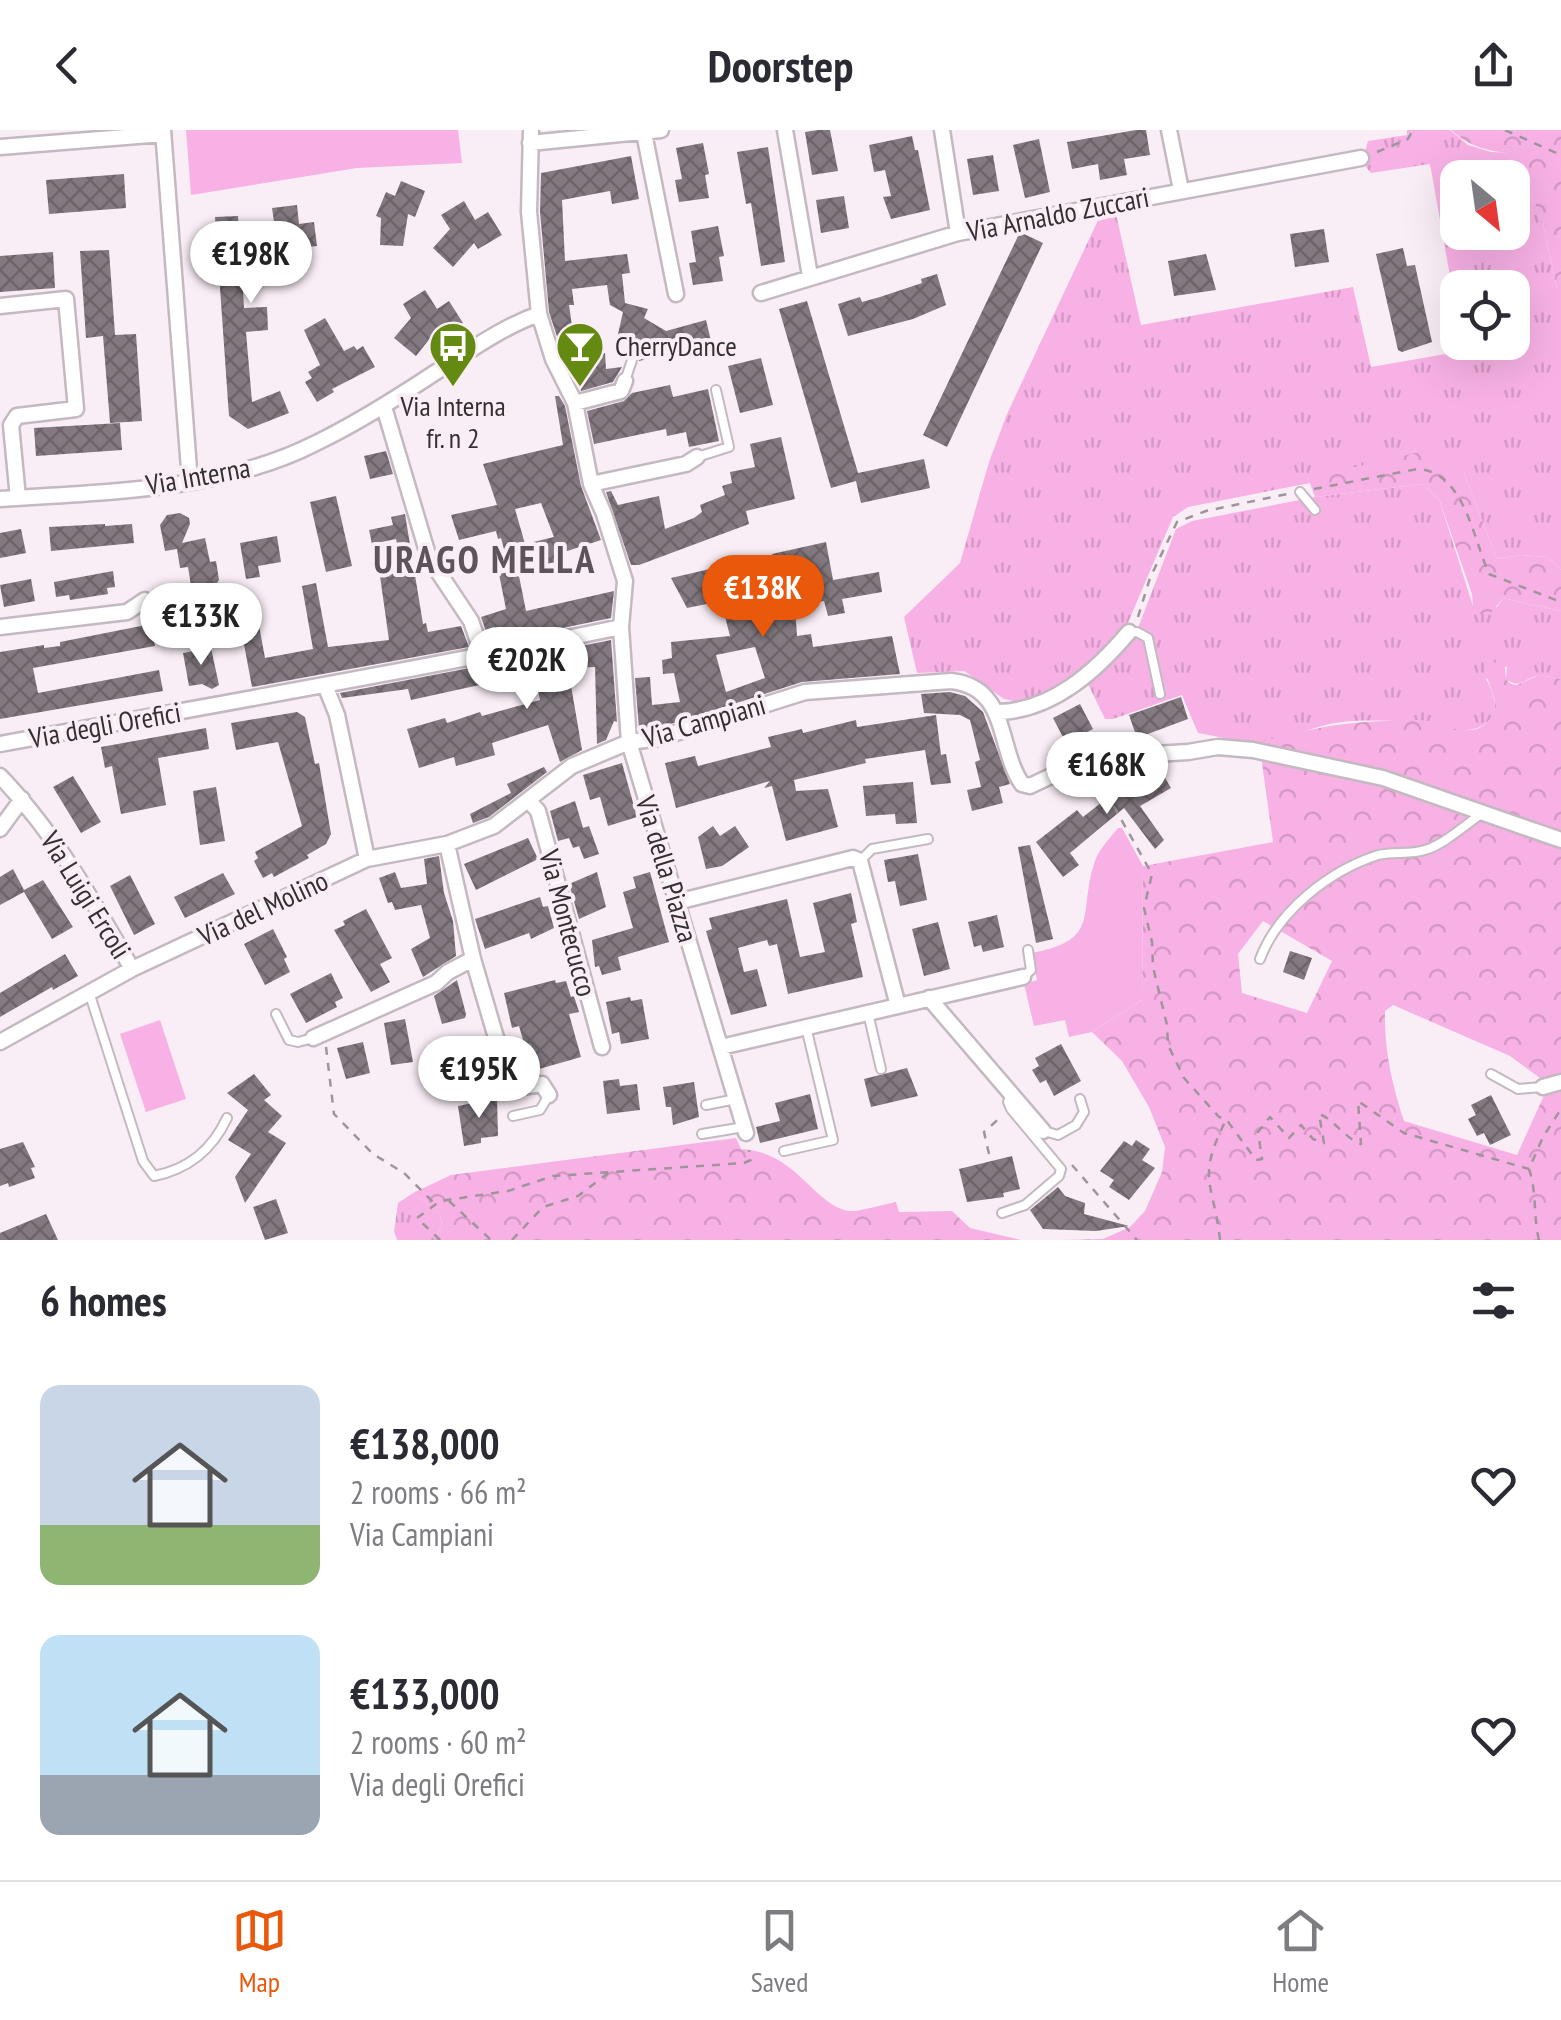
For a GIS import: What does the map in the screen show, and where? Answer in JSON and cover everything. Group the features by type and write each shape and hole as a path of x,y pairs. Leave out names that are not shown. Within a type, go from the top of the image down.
{"street":[{"path":"530,137 661,130"},
{"path":"785,130 810,276"},
{"path":"942,130 958,233"},
{"path":"1169,130 1181,190"},
{"path":"0,147 163,132 190,482"},
{"path":"644,133 676,294"},
{"name":"Via della Piazza","path":"530,137 529,212 539,314 553,359 574,403 590,484 625,581 622,627 630,742 745,1130"},
{"name":"Via Arnaldo Zuccari","path":"760,293 958,233 1361,158"},
{"path":"0,306 66,299 76,409 17,416 10,425 18,498"},
{"name":"Via Interna","path":"0,499 190,482 251,470 312,446 384,406 510,324 539,314"},
{"path":"574,403 621,391 625,380"},
{"path":"384,406 429,558 470,621 484,656"},
{"path":"590,484 686,464 697,457"},
{"path":"0,627 127,612 145,600"},
{"name":"Via degli Orefici","path":"0,744 622,627"},
{"path":"1130,632 1107,658 1046,702 1014,712 998,712 1010,766 1022,784 1030,786 1078,761 1119,754 1218,747 1252,750 1384,778 1561,840"},
{"name":"Via Campiani","path":"367,859 447,844 494,826 572,766 630,742 660,738 805,692 951,680 974,688 998,712"},
{"path":"324,684 338,715 367,859"},
{"name":"Via Luigi Ercoli","path":"0,776 22,799 80,879 132,969"},
{"path":"0,830 22,799"},
{"name":"Via Montecucco","path":"530,801 538,811 602,1047"},
{"path":"447,844 473,959 508,1082 514,1088 542,1084 549,1096"},
{"path":"677,902 853,858 860,861 898,1006"},
{"name":"Via del Molino","path":"0,1042 132,969 367,859"},
{"path":"319,1038 436,983 473,959"},
{"path":"721,1047 1023,976"},
{"path":"929,998 1010,1102 1043,1131"},
{"path":"1543,1087 1561,1082"}],"lane":[{"path":"625,380 632,360"},
{"path":"697,457 728,447 716,390"},
{"path":"1300,492 1315,510"},
{"path":"1130,632 1148,638 1160,694"},
{"path":"1260,960 1269,935 1307,894 1382,854 1425,850 1484,812"},
{"path":"860,861 872,849 928,840"},
{"path":"1023,976 1032,970 1028,950"},
{"path":"89,992 143,1162 154,1176 176,1172 202,1155 227,1118"},
{"path":"868,1013 881,1069"},
{"path":"276,1014 288,1040 319,1038"},
{"path":"784,1151 833,1140 806,1027"},
{"path":"1491,1074 1518,1090 1543,1087"},
{"path":"513,1116 540,1110 549,1096"},
{"path":"1043,1131 1058,1135 1076,1125 1084,1112 1080,1098"},
{"path":"706,1106 736,1100"},
{"path":"1002,1213 1026,1205 1060,1176 1061,1169 1010,1102"},
{"path":"702,1134 745,1130"}],"path":[{"path":"1361,158 1396,146 1408,139 1413,130"},
{"path":"1506,130 1561,156"},
{"path":"1130,632 1157,562 1178,522 1206,511 1417,469 1431,470 1444,477 1457,493 1489,574 1561,602"},
{"path":"1078,761 1102,800 1108,796 1152,874 1144,908 1168,1045 1184,1078 1219,1117 1226,1119 1256,1160 1262,1159 1258,1132 1270,1117 1289,1138 1301,1125 1312,1138 1324,1143 1318,1114 1325,1115 1346,1138 1361,1144 1358,1101 1404,1133 1530,1169"},
{"path":"319,1038 334,1114 373,1154 404,1173 435,1204"},
{"path":"988,1154 984,1132 1010,1102"},
{"path":"1539,1240 1530,1169 1542,1137 1561,1110"},
{"path":"1220,1240 1208,1186 1208,1156 1226,1119"},
{"path":"1067,1159 1137,1240"},
{"path":"440,1240 417,1218 435,1204 448,1200 508,1191 552,1176 751,1160"},
{"path":"512,1240 542,1208 578,1196 613,1170"},
{"path":"448,1200 491,1240"}],"green space":[{"path":"186,130 458,130 462,163 357,168 191,195"},
{"path":"1407,130 1450,130 1468,145 1491,152 1515,153 1518,160 1440,160 1440,220 1430,164 1371,173 1362,162 1368,141 1407,135"},
{"path":"1451,130 1561,130 1561,288 1557,288 1543,224 1530,192 1530,160 1517,160 1515,154 1466,141"},
{"path":"1530,191 1543,224 1557,288 1561,288 1561,570 1548,557 1521,555 1497,559 1464,473 1308,478 1310,483 1188,507 1173,517 1124,632 1067,683 1045,696 1020,702 1004,699 964,671 917,673 904,617 960,563 1007,414 1099,218 1116,214 1141,325 1353,287 1371,367 1440,355 1440,360 1530,360 1530,270 1449,270 1445,250 1530,250"},
{"path":"1424,451 1449,457 1464,473 1497,559 1521,555 1548,557 1561,570 1561,611 1503,598 1490,614 1479,614 1473,606 1439,499 1422,484 1315,497 1308,478"},
{"path":"1422,484 1439,499 1473,606 1497,607 1503,598 1561,611 1561,679 1539,676 1514,683 1506,679 1507,666 1486,679 1494,698 1492,717 1482,726 1464,730 1415,722 1353,721 1269,741 1245,741 1198,733 1182,695 1105,719 1087,682 1133,641 1176,529 1192,521 1315,497"},
{"path":"1504,657 1506,679 1511,684 1539,675 1561,679 1561,1240 1062,1240 1103,1239 1130,1227 1145,1211 1162,1172 1165,1147 1149,1107 1122,1061 1092,1032 1142,1000 1143,866 1273,842 1259,742 1360,722 1420,720 1462,730 1485,724 1495,704 1485,666","holes":["1263,921 1332,961 1307,1013 1242,993 1238,954","1393,1005 1510,1056 1540,1078 1545,1093 1517,1155 1404,1121 1386,1039 1385,1011"]},
{"path":"1118,828 1122,828 1143,866 1142,1000 1092,1032 1069,1037 1065,1020 1034,1026 1024,984 1037,980 1031,953 1054,947 1078,932 1095,861"},
{"path":"160,1020 186,1099 146,1112 120,1034"},
{"path":"736,1138 741,1149 777,1159 837,1207 853,1211 896,1202 899,1212 952,1211 970,1228 1021,1240 434,1240 442,1226 440,1214 413,1193 451,1175"},
{"path":"413,1193 440,1214 442,1226 434,1240 397,1240 394,1231 398,1203"}],"building":[{"path":"830,130 838,171 812,175 805,132"},
{"path":"1146,130 1150,155 1124,159 1127,175 1100,180 1098,164 1072,169 1067,142"},
{"path":"912,136 930,210 891,219 883,197 891,196 885,170 874,172 869,145"},
{"path":"1039,139 1050,192 1025,198 1013,145"},
{"path":"703,143 709,198 679,202 675,180 682,179 676,148"},
{"path":"768,147 785,262 761,266 751,203 746,204 737,152"},
{"path":"993,155 999,191 973,195 967,159"},
{"path":"631,156 639,199 612,204 610,191 562,200 565,261 627,254 630,273 622,274 625,303 648,309 644,318 666,331 706,320 712,345 639,361 642,345 618,334 623,312 610,305 607,285 572,289 574,305 569,305 573,333 569,334 574,358 605,353 606,369 622,367 613,382 581,391 563,355 549,312 540,212 541,173"},
{"path":"124,174 126,208 49,214 46,180"},
{"path":"401,181 425,191 415,217 408,214 403,246 380,245 381,218 376,216 386,192 395,196"},
{"path":"844,196 849,228 821,233 816,200"},
{"path":"464,201 475,220 488,212 502,235 478,249 474,243 453,267 433,248 450,229 441,215"},
{"path":"297,205 299,224 314,222 317,246 241,255 244,308 267,307 268,330 246,332 252,402 280,391 289,413 248,429 229,416 215,217 238,216 239,231 275,228 272,208"},
{"path":"718,226 724,256 719,257 723,281 693,285 689,263 696,262 691,231"},
{"path":"1324,229 1329,262 1295,267 1290,234"},
{"path":"1020,232 1043,243 947,447 923,435"},
{"path":"1403,248 1407,266 1415,265 1432,342 1402,352 1398,350 1376,254"},
{"path":"109,250 115,335 136,334 142,421 110,423 103,336 86,338 80,251"},
{"path":"53,252 55,288 0,292 0,256"},
{"path":"1206,254 1216,290 1174,296 1168,261"},
{"path":"937,274 946,305 913,319 848,336 838,304 860,297 862,302 880,297"},
{"path":"425,290 437,309 449,301 463,323 440,338 435,332 416,356 394,338 411,318 403,304"},
{"path":"807,301 858,473 924,459 930,488 861,503 856,481 831,488 779,309"},
{"path":"325,318 344,351 363,346 375,367 332,389 334,392 317,402 305,382 312,378 308,372 320,365 304,330"},
{"path":"761,358 773,405 740,413 728,366"},
{"path":"670,385 673,397 708,389 719,441 689,447 686,432 667,436 666,429 594,444 587,411 624,401 632,393"},
{"path":"555,396 565,406 581,486 601,540 558,554 560,561 515,571 526,611 614,591 611,618 490,643 481,617 506,609 499,574 510,572 501,538 498,539 496,531 459,540 451,515 497,505 483,464 563,445","holes":["541,503 554,537 525,544 515,509"]},
{"path":"120,423 122,450 36,456 34,428"},
{"path":"781,437 795,499 746,511 749,524 631,565 606,492 611,491 618,505 659,496 665,529 694,518 702,512 700,505 725,495 722,486 732,483 730,472 755,467 750,444"},
{"path":"386,451 393,474 370,479 364,456"},
{"path":"336,496 352,566 326,572 310,502"},
{"path":"180,513 189,518 190,524 182,543 205,538 210,562 216,561 219,580 214,588 193,592 200,591 202,604 194,616 178,619 173,595 192,592 188,567 180,568 177,549 165,551 160,525 167,515"},
{"path":"405,514 423,624 426,623 428,632 461,626 469,647 252,687 235,596 253,593 265,658 313,649 302,586 316,583 328,647 389,640 380,576 397,573 396,566 402,565 396,539 372,544 369,530 393,525 391,517"},
{"path":"132,524 134,543 51,551 49,527"},
{"path":"21,529 26,553 0,558 0,533"},
{"path":"277,536 281,562 258,566 260,577 246,579 240,543"},
{"path":"826,542 833,580 879,572 882,592 842,599 845,613 828,616 824,601 795,606 797,636 811,634 813,647 892,636 900,674 802,682 658,728 639,729 635,678 650,677 652,705 680,702 674,673 663,674 662,660 672,658 671,642 730,636 721,601 687,608 671,578 736,563 748,613 778,608 777,597 786,595 772,554","holes":["755,647 765,678 726,692 716,655"]},
{"path":"113,571 115,587 107,588 108,594 70,600 69,595 56,597 54,582"},
{"path":"31,579 35,601 4,607 0,585"},
{"path":"151,624 155,646 33,668 38,693 159,670 163,691 0,719 0,652 60,646 60,642"},
{"path":"611,640 617,722 614,721 606,740 597,744 595,667 568,668 582,750 560,762 548,725 492,743 495,755 456,766 454,757 419,768 407,729 445,718 447,723 480,712 482,716 540,700 531,656"},
{"path":"211,648 219,685 212,689 202,684 189,686 183,653"},
{"path":"485,666 484,684 411,700 408,689 342,698 340,693"},
{"path":"950,692 965,696 983,712 1010,784 999,787 1003,803 972,811 967,790 981,787 975,762 980,760 970,720 960,715 924,713 921,694"},
{"path":"1181,697 1188,719 1137,738 1129,715"},
{"path":"1080,704 1093,729 1066,743 1053,718"},
{"path":"297,712 305,717 315,764 319,763 331,834 326,844 307,855 309,858 274,877 272,873 263,878 254,861 258,858 255,852 302,826 278,742 236,750 231,723"},
{"path":"936,715 941,755 946,754 951,783 931,785 925,750 865,759 866,763 794,780 796,791 828,789 838,827 786,841 772,786 764,788 770,781 676,808 665,763 695,756 698,766 771,747 768,737 802,729 803,733 856,720 857,727"},
{"path":"206,728 209,749 158,758 166,805 121,814 112,766 105,768 101,747"},
{"path":"622,763 637,817 608,826 600,797 590,800 583,775"},
{"path":"1150,765 1156,774 1161,771 1171,788 1140,806 1164,840 1155,849 1124,808 1070,853 1079,865 1063,877 1036,842 1077,810 1083,817 1125,784 1119,772 1130,766"},
{"path":"544,767 547,772 489,817 473,823 470,814 511,793 507,784"},
{"path":"73,776 101,822 81,833 53,787"},
{"path":"913,782 917,823 896,824 895,814 866,816 863,786"},
{"path":"216,787 225,841 200,845 193,791"},
{"path":"575,801 583,828 589,826 599,854 584,859 579,846 573,848 569,838 558,841 550,811"},
{"path":"713,826 720,836 735,826 749,847 722,866 706,869 698,837"},
{"path":"528,838 538,859 476,890 464,864"},
{"path":"1030,845 1053,939 1036,943 1018,847"},
{"path":"918,854 927,900 900,906 895,881 888,882 884,860"},
{"path":"439,856 456,956 423,977 411,949 430,938 421,905 395,910 392,902 388,903 379,878 395,872 401,888 427,884 424,859"},
{"path":"13,869 24,890 43,880 73,927 52,939 24,892 0,905 0,877"},
{"path":"597,872 606,907 579,919 569,884"},
{"path":"650,872 669,942 618,957 621,970 602,975 599,966 595,967 592,940 633,928 623,892 636,888 633,877"},
{"path":"223,873 235,894 185,918 174,897"},
{"path":"130,875 155,924 134,935 110,886"},
{"path":"851,893 857,922 851,924 863,977 788,994 777,944 769,946 767,940 738,948 744,972 757,969 767,1006 731,1015 706,931 712,929 709,918 787,899 800,957 825,952 813,903"},
{"path":"540,897 543,907 548,906 554,928 531,939 529,933 485,949 475,919"},
{"path":"366,909 392,958 380,964 390,982 371,992 334,930"},
{"path":"997,915 1004,947 983,952 981,945 974,947 968,922"},
{"path":"938,922 950,969 924,976 912,929"},
{"path":"273,929 290,972 265,985 244,944"},
{"path":"1290,951 1312,958 1304,980 1283,972"},
{"path":"65,954 78,976 0,1017 0,993"},
{"path":"331,973 343,998 335,1002 337,1007 306,1023 290,994"},
{"path":"457,980 465,1018 442,1024 434,996"},
{"path":"555,980 566,981 571,997 574,996 579,1012 569,1014 581,1057 532,1071 519,1026 512,1028 504,993"},
{"path":"630,997 631,1001 642,999 649,1039 621,1044 619,1032 612,1034 606,1002"},
{"path":"405,1019 413,1062 391,1065 384,1023"},
{"path":"363,1042 370,1073 346,1079 337,1048"},
{"path":"474,1042 483,1068 444,1085 434,1054"},
{"path":"1061,1044 1081,1081 1054,1096 1046,1080 1040,1083 1032,1070 1039,1066 1035,1058"},
{"path":"907,1068 918,1096 871,1107 864,1079"},
{"path":"254,1074 271,1095 264,1100 282,1116 268,1132 286,1143 245,1203 235,1177 251,1154 228,1140 248,1110 227,1093"},
{"path":"619,1079 620,1086 637,1084 640,1110 607,1114 603,1081"},
{"path":"694,1082 699,1117 673,1125 663,1087"},
{"path":"810,1094 818,1129 760,1143 756,1127 780,1121 775,1103"},
{"path":"1491,1095 1511,1135 1490,1145 1484,1133 1477,1136 1468,1119 1476,1115 1471,1105"},
{"path":"497,1098 498,1136 464,1146 458,1106"},
{"path":"1136,1140 1150,1149 1142,1160 1155,1168 1129,1200 1109,1187 1114,1180 1100,1171 1124,1141 1132,1146"},
{"path":"23,1142 35,1167 31,1168 35,1178 0,1186 0,1149"},
{"path":"1012,1156 1020,1189 1003,1193 1004,1197 967,1202 959,1169"},
{"path":"1058,1187 1065,1196 1085,1203 1084,1214 1129,1226 1096,1231 1043,1229 1030,1210"},
{"path":"276,1199 288,1233 265,1240 253,1207"},
{"path":"46,1214 58,1240 0,1240 0,1233"}],"place":[{"name":"Via Interna fr. n 2","path":"453,388"},
{"name":"CherryDance","path":"580,388"}],"district":[{"name":"URAGO MELLA","path":"485,560"}]}
